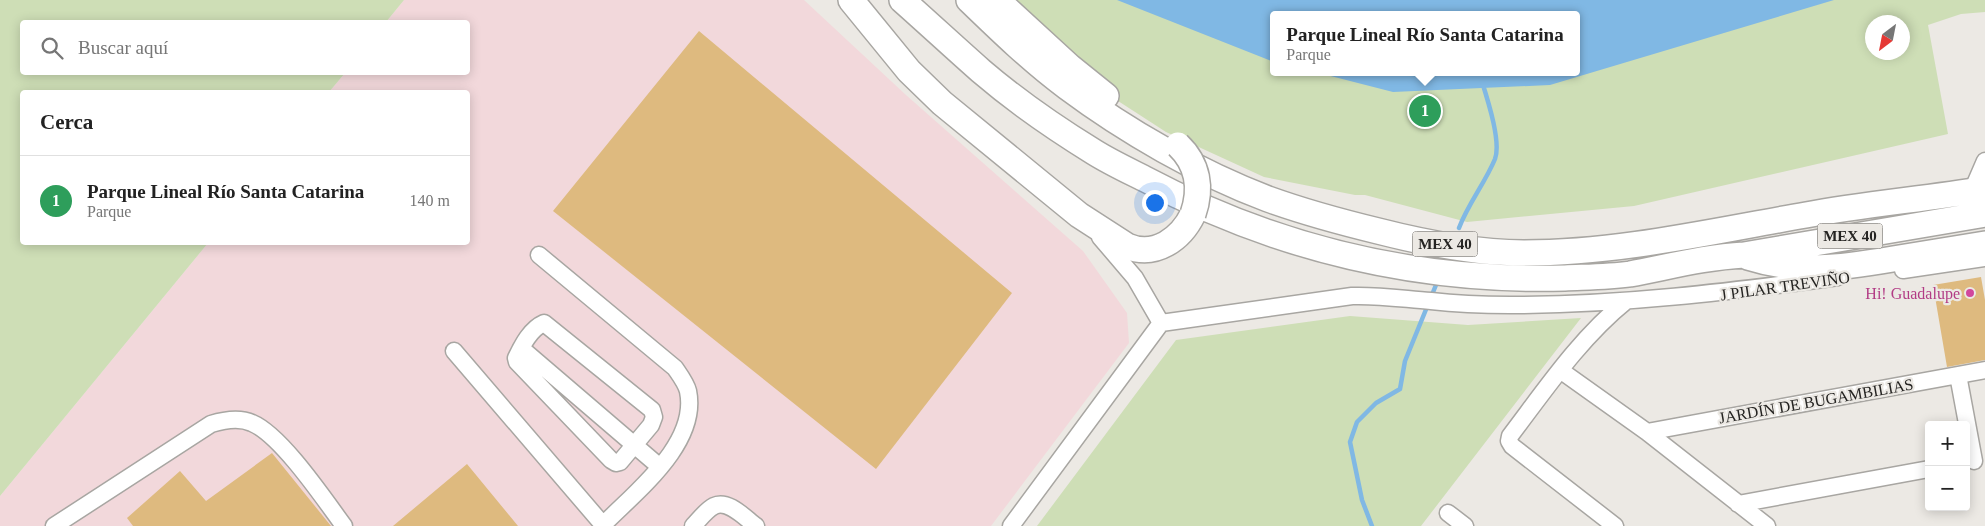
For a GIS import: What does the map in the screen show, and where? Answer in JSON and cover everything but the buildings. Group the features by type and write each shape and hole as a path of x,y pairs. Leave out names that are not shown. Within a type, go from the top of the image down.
{"highway":[{"path":"852,0 899,59 925,87 1079,215 1135,250 1150,250 1163,246 1178,236 1191,219 1199,191 1195,169 1188,154 1178,145 1105,95 997,0"},
{"name":"MEX 40","path":"902,0 983,72 1033,111 1095,153 1180,198 1223,217 1320,250 1355,259 1474,275 1564,278 1627,274 1715,256 1744,255 1985,214"},
{"name":"MEX 40","path":"969,0 1015,44 1067,87 1115,120 1181,158 1215,176 1267,199 1326,219 1411,239 1476,249 1522,253 1595,249 1813,213 1979,190"},
{"path":"1744,255 1780,265 1817,269 1973,251"}],"street":[{"path":"1979,190 1985,161"},
{"path":"1079,215 1135,278 1161,323"},
{"path":"1011,526 1161,323 1370,295 1482,305 1620,305 1910,268 1973,251"},
{"name":"J PILAR TREVIÑO","path":"1620,305 1973,251"},
{"path":"454,350 603,525 660,467 677,444 686,427 688,390 674,368 539,255"},
{"path":"1615,526 1512,446 1509,441 1510,436 1560,370 1599,325 1620,305"},
{"path":"548,324 652,410 654,417 651,425 620,462 616,463 517,362 516,358 521,348 539,325 548,324"},
{"path":"521,348 660,467"},
{"path":"1560,370 1647,432 1767,526"},
{"name":"JARDÍN DE BUGAMBILIAS","path":"1647,432 1985,370"},
{"path":"1958,375 1975,461"},
{"path":"54,526 211,424 225,420 236,420 260,426 279,442 344,526"},
{"path":"1738,504 1925,470"},
{"path":"694,526 713,506 722,504 730,507 756,526"},
{"path":"1448,513 1465,526"}],"shaded area":[{"path":"404,0 804,0 906,95 1083,251 1127,313 1129,343 991,526 0,526 0,496 206,245 470,245 470,90 331,90 343,75 470,75 470,20 388,20"}],"green space":[{"path":"0,0 404,0 388,20 20,20 20,75 343,75 331,90 20,90 20,245 206,245 0,496"},
{"path":"995,0 1985,0 1985,12 1961,14 1928,25 1948,134 1634,206 1467,222 1365,195 1355,195 1264,177 1166,132 1098,88"},
{"path":"1350,316 1468,325 1581,318 1421,526 1037,526 1176,340"}],"water":[{"path":"1117,0 1834,0 1550,85 1393,92 1331,76 1580,76 1580,11 1270,11 1270,60"}],"waterway":[{"path":"1459,228 1491,168 1497,151 1495,128 1480,76"},
{"path":"1372,526 1362,500 1350,442 1357,422 1376,403 1400,389 1405,361 1438,280"}],"place":[{"name":"Parque Lineal Río Santa Catarina","path":"1425,111"},
{"name":"Hi! Guadalupe","path":"1970,293"}]}
